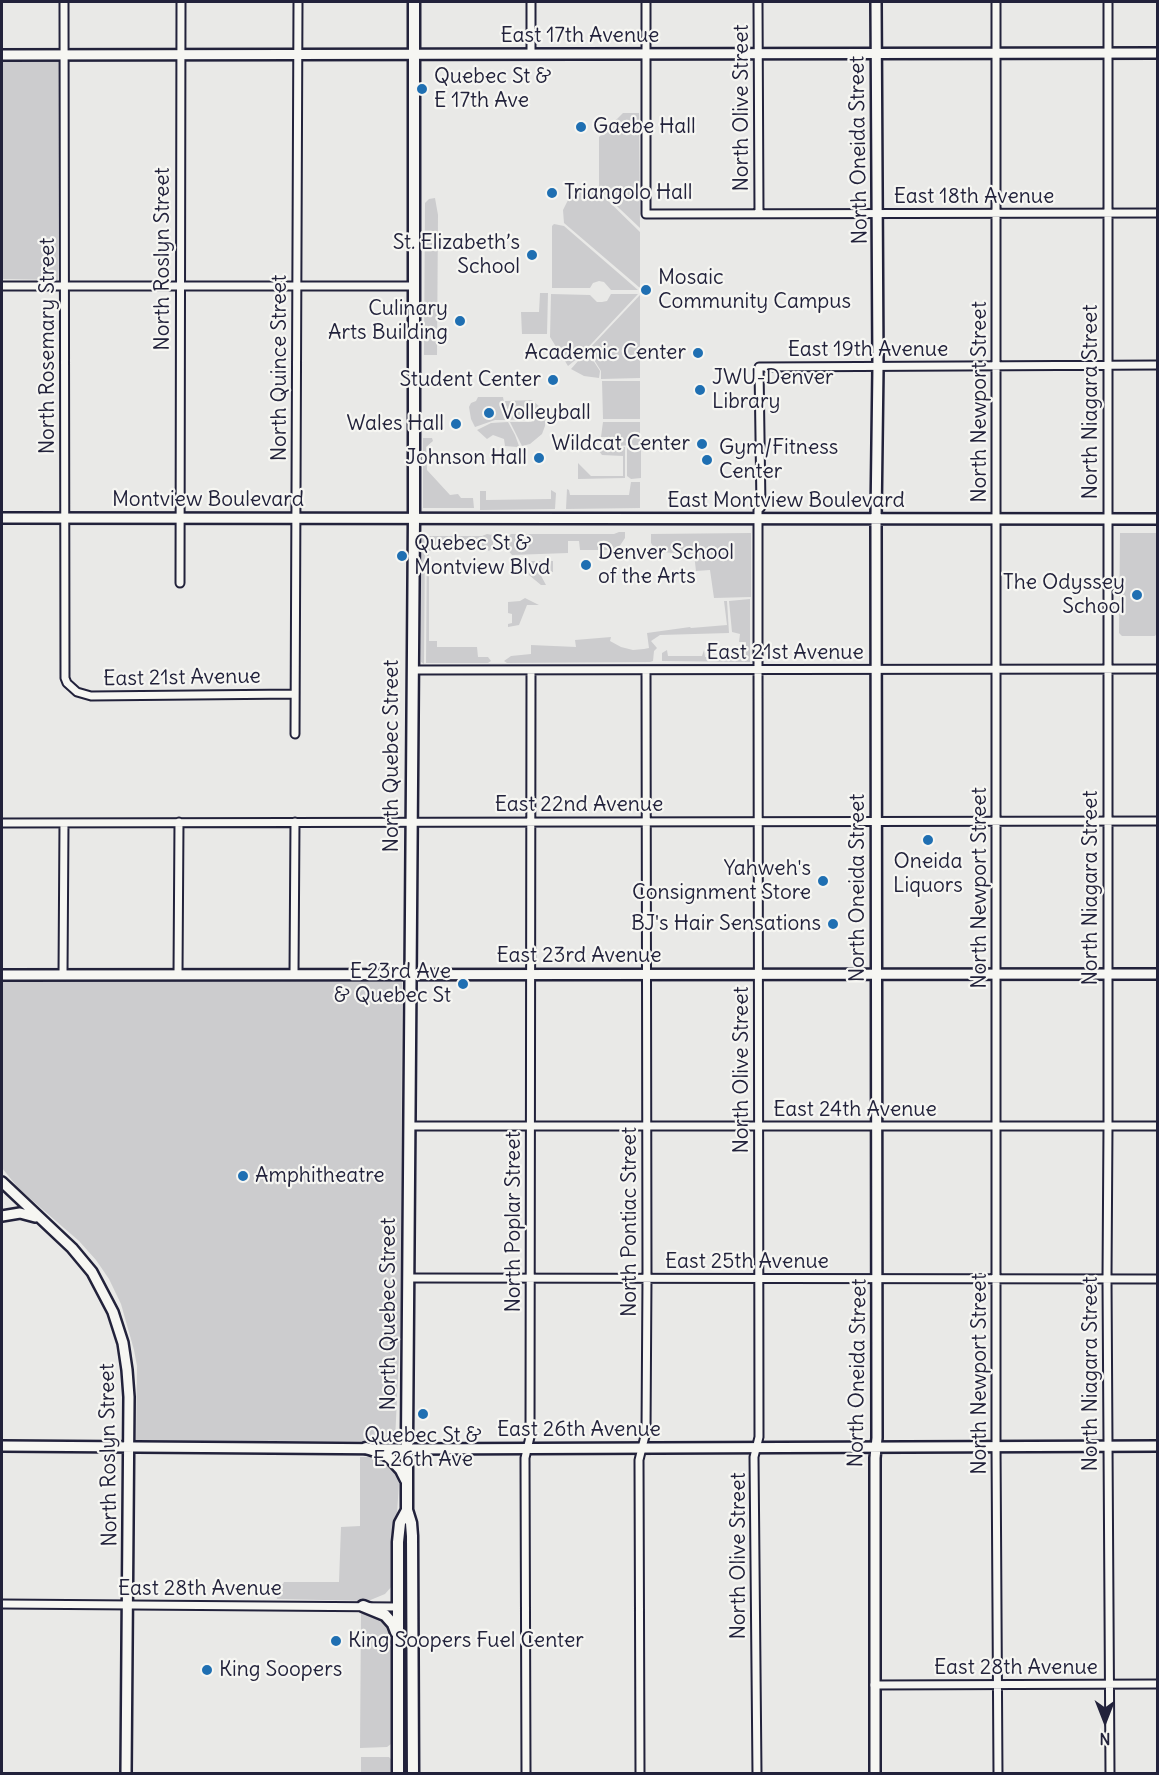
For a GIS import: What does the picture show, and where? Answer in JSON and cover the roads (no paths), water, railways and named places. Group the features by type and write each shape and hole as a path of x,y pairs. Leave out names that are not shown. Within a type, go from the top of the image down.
{"main road":[{"name":"North Quebec Street","path":"413,1773 412,1536 407,1510 407,1449 414,519 414,2"},
{"path":"366,1448 385,1454 391,1459 401,1470 407,1484"},
{"name":"North Quebec Street","path":"398,1773 399,1535 400,1523 407,1510"},
{"path":"363,1606 376,1610 391,1620 396,1631 398,1646"},
{"path":"398,1607 406,1612 412,1628"}],"street":[{"name":"North Rosemary Street","path":"64,2 64,672 71,688"},
{"name":"North Roslyn Street","path":"180,583 181,2"},
{"name":"North Quince Street","path":"295,734 298,2"},
{"path":"531,2 531,54"},
{"path":"646,2 647,54"},
{"name":"North Olive Street","path":"758,2 759,214"},
{"name":"North Oneida Street","path":"874,1773 877,1278 878,214 876,2"},
{"name":"North Newport Street","path":"996,2 998,1773"},
{"name":"North Niagara Street","path":"1107,2 1107,1279 1110,1773"},
{"name":"East 17th Avenue","path":"2,55 1158,53"},
{"name":"East 18th Avenue","path":"647,54 646,214 1158,213"},
{"path":"2,286 414,286"},
{"name":"East 19th Avenue","path":"759,367 1158,365"},
{"name":"North Olive Street","path":"757,1773 754,1469 759,1437 758,670 759,510 761,507 759,367"},
{"name":"Montview Boulevard","path":"2,518 414,519"},
{"name":"East Montview Boulevard","path":"414,519 1158,519"},
{"name":"East 21st Avenue","path":"413,670 1158,669"},
{"name":"North Poplar Street","path":"526,1773 525,1458 530,1437 531,670"},
{"name":"North Pontiac Street","path":"640,1773 639,1460 646,1432 647,1278 646,670"},
{"name":"East 21st Avenue","path":"71,688 91,696 295,693"},
{"name":"East 22nd Avenue","path":"2,823 1158,821"},
{"path":"178,975 179,822"},
{"path":"294,975 295,822"},
{"path":"63,975 64,823"},
{"name":"East 23rd Avenue","path":"2,975 1158,974"},
{"name":"East 24th Avenue","path":"409,1126 1158,1126"},
{"name":"North Roslyn Street","path":"2,1182 72,1248 92,1272 114,1312 123,1343 127,1363 128,1447 126,1773"},
{"path":"2,1216 20,1213 40,1218"},
{"name":"East 25th Avenue","path":"409,1278 1158,1279"},
{"name":"East 26th Avenue","path":"2,1446 407,1449 1158,1446"},
{"name":"East 28th Avenue","path":"2,1604 398,1607"},
{"name":"East 28th Avenue","path":"874,1685 1158,1684"}],"place":[{"name":"Quebec St & E 17th Ave","path":"422,89"},
{"name":"Gaebe Hall","path":"581,127"},
{"name":"Triangolo Hall","path":"552,193"},
{"name":"St. Elizabeth’s School","path":"532,255"},
{"name":"Mosaic Community Campus","path":"646,290"},
{"name":"Culinary Arts Building","path":"460,321"},
{"name":"Academic Center","path":"698,353"},
{"name":"Student Center","path":"553,380"},
{"name":"JWU-Denver Library","path":"700,390"},
{"name":"Volleyball","path":"489,413"},
{"name":"Wales Hall","path":"456,424"},
{"name":"Wildcat Center","path":"702,444"},
{"name":"Johnson Hall","path":"539,458"},
{"name":"Gym/Fitness Center","path":"707,460"},
{"name":"Quebec St & Montview Blvd","path":"402,556"},
{"name":"Denver School of the Arts","path":"586,565"},
{"name":"The Odyssey School","path":"1137,595"},
{"name":"Oneida Liquors","path":"928,840"},
{"name":"Yahweh's Consignment Store","path":"823,881"},
{"name":"BJ's Hair Sensations","path":"833,924"},
{"name":"E 23rd Ave & Quebec St","path":"463,984"},
{"name":"Amphitheatre","path":"243,1176"},
{"name":"Quebec St & E 26th Ave","path":"423,1414"},
{"name":"King Soopers Fuel Center","path":"336,1641"},
{"name":"King Soopers","path":"207,1670"}]}
